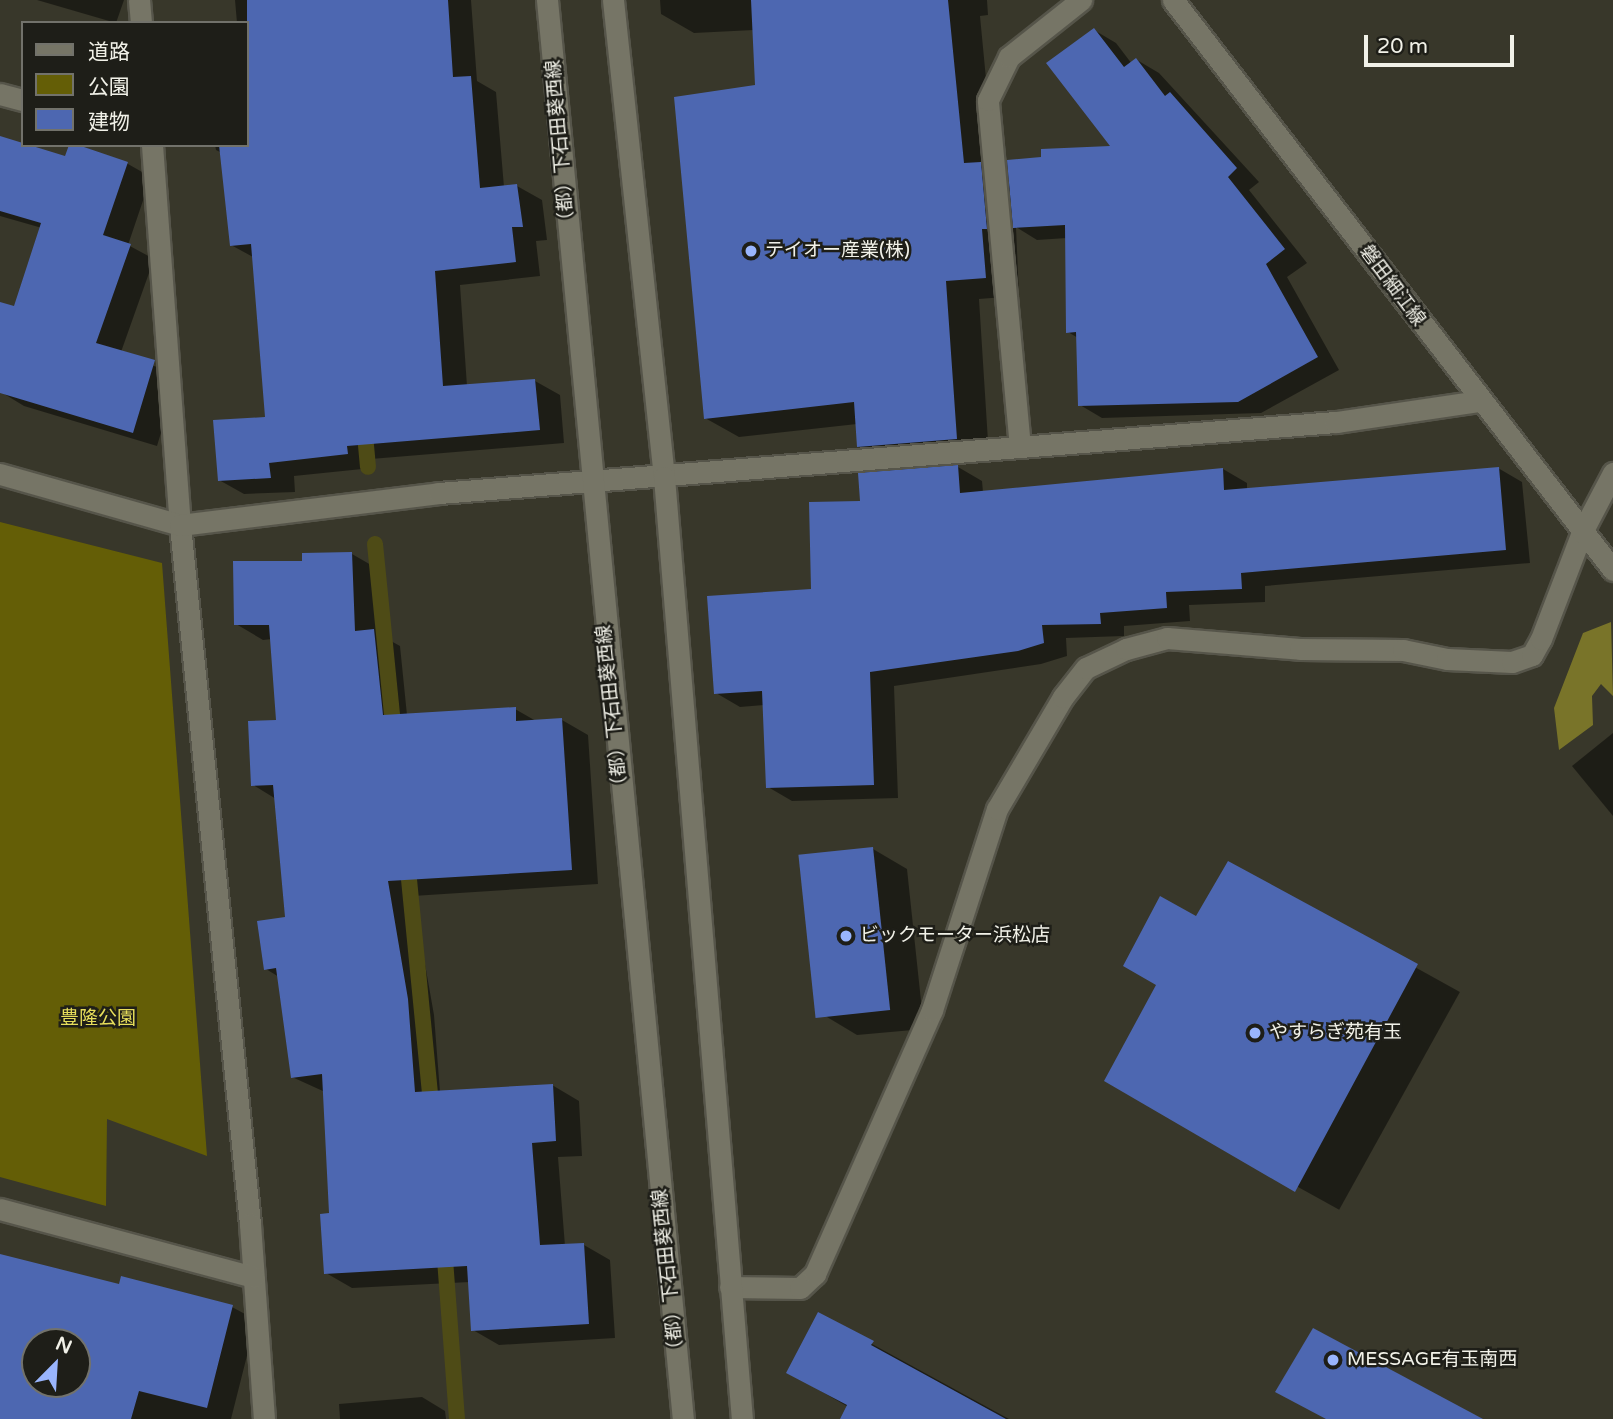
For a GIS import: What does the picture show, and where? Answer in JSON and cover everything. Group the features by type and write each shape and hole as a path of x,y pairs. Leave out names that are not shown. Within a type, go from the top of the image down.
{"street":[{"path":"139,0 141,21"},
{"name":"（都）下石田葵西線","path":"547,0 591,483 683,1419"},
{"path":"613,0 664,477 742,1419"},
{"path":"1020,447 988,100 1009,57 1081,0"},
{"name":"磐田細江線","path":"1173,0 1479,401 1613,570"},
{"path":"0,94 21,99"},
{"path":"152,147 180,525 208,771 264,1419"},
{"path":"0,474 180,525 439,494 1336,422 1479,401"},
{"path":"730,1287 800,1288 815,1274 932,1010 997,809 1063,697 1086,668 1126,649 1167,638 1300,649 1402,650 1447,659 1512,662 1532,655 1541,639 1582,532 1613,473"},
{"path":"0,1209 253,1277"}],"green space":[{"name":"豊隆公園","path":"0,522 162,563 207,1156 107,1119 106,1206 0,1177"}],"shaded area":[{"path":"1611,622 1613,696 1601,684 1592,696 1593,725 1559,750 1554,708 1583,633"}],"building":[{"path":"247,0 448,0 453,77 471,76 480,188 517,184 523,227 512,227 516,262 435,271 443,386 535,379 540,430 347,446 348,454 269,463 271,478 218,481 213,420 265,417 251,244 230,246 219,147 248,147"},
{"path":"751,0 948,0 964,163 981,162 987,229 982,229 986,278 946,281 957,439 857,447 854,402 704,419 674,97 755,85"},
{"path":"1094,28 1124,67 1136,58 1165,96 1170,92 1237,168 1228,177 1285,249 1266,264 1318,357 1238,402 1078,406 1076,332 1066,333 1065,225 1013,228 1007,160 1041,157 1041,149 1110,146 1046,63"},
{"path":"0,136 21,142 21,147 36,147 65,156 68,147 84,147 128,162 103,235 131,244 96,343 155,360 133,433 0,393 0,302 14,306 41,223 0,211"},
{"path":"958,465 960,493 1223,468 1224,490 1499,467 1506,550 1241,573 1242,589 1166,592 1167,608 1100,613 1101,624 1042,625 1044,643 1018,651 870,672 874,785 766,788 762,691 714,694 707,596 811,589 809,502 860,501 858,473"},
{"path":"352,552 355,631 374,629 383,715 516,707 516,721 562,718 572,870 388,881 408,999 415,1092 553,1084 556,1141 532,1143 540,1245 584,1243 589,1324 471,1331 467,1266 324,1274 320,1214 329,1213 322,1074 291,1078 276,968 264,970 257,921 285,917 273,785 251,786 248,721 276,720 269,625 234,625 233,561 302,561 302,553"},
{"name":"ビックモーター浜松店","path":"873,847 890,1010 816,1018 798,855"},
{"name":"やすらぎ苑有玉","path":"1228,861 1418,964 1295,1192 1104,1081 1156,985 1123,966 1160,896 1196,916"},
{"path":"0,1254 119,1284 121,1276 233,1305 207,1408 139,1391 131,1419 0,1419"},
{"path":"818,1312 874,1341 871,1345 1006,1419 840,1419 847,1405 786,1373"},
{"name":"MESSAGE有玉南西","path":"1313,1328 1483,1419 1326,1419 1275,1392"}],"waterway":[{"path":"364,424 368,467"},
{"path":"375,544 394,736"},
{"path":"407,859 432,1112"},
{"path":"444,1246 457,1419"}],"place":[{"name":"テイオー産業(株)","path":"751,251"},
{"name":"ビックモーター浜松店","path":"846,936"},
{"name":"やすらぎ苑有玉","path":"1255,1033"},
{"name":"MESSAGE有玉南西","path":"1333,1360"}]}
